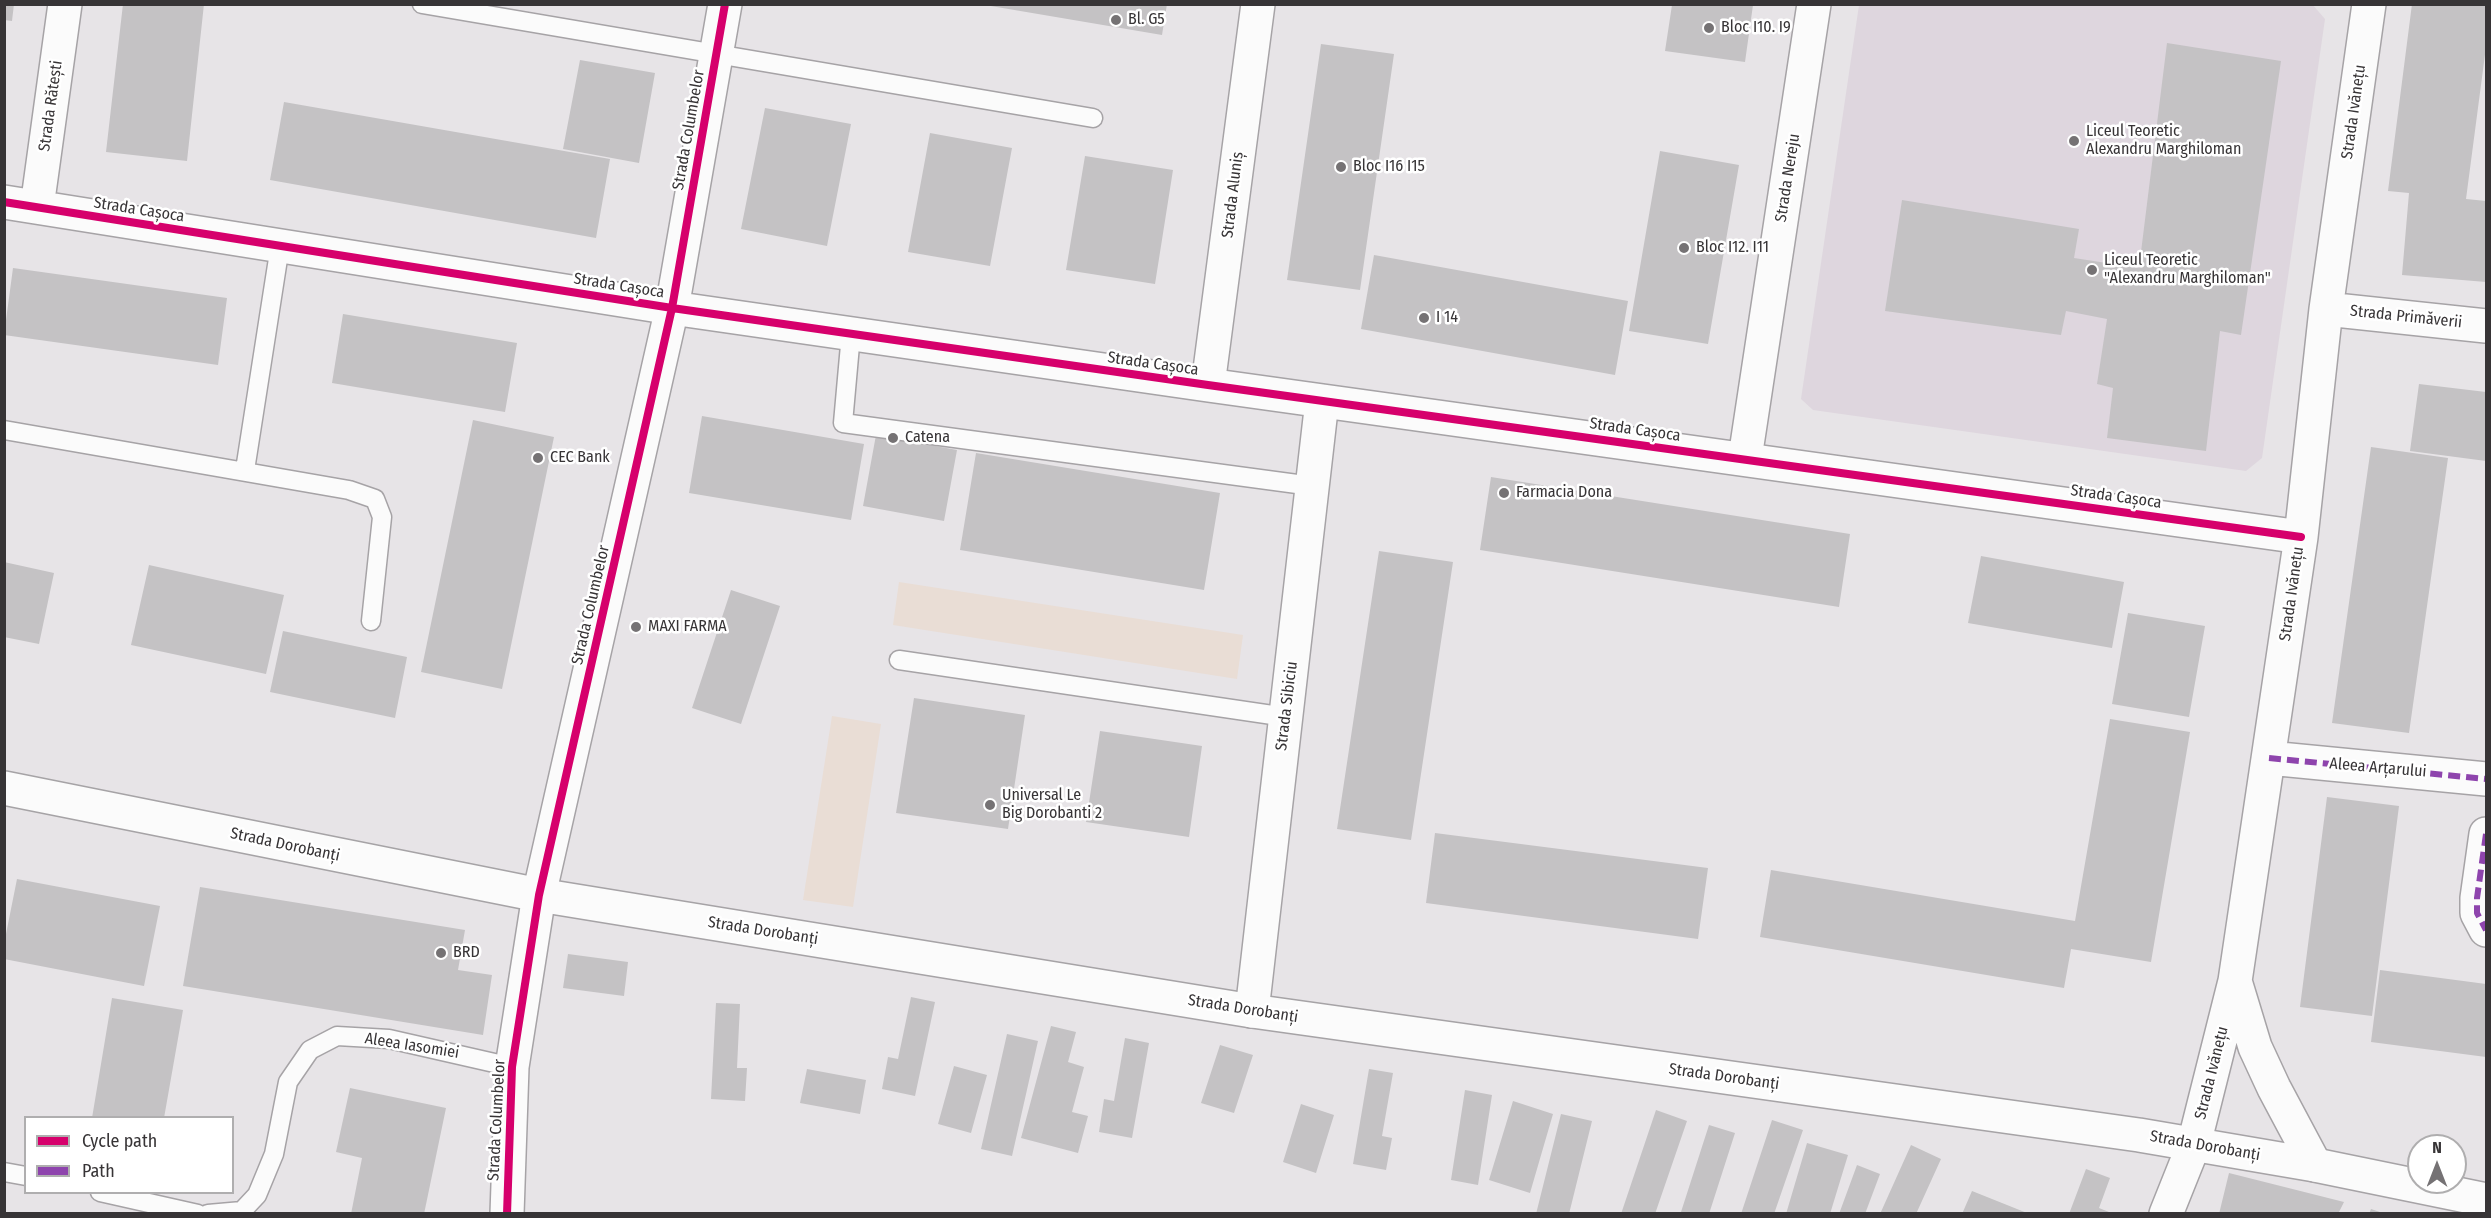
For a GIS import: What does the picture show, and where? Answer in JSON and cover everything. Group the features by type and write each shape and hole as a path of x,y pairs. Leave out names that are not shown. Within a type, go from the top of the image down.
{"street":[{"name":"Strada Rătești","path":"37,207 65,4"},
{"name":"Strada Columbelor","path":"507,1214 512,1067 539,895 672,308 724,4"},
{"name":"Strada Aluniș","path":"1208,385 1258,4"},
{"name":"Strada Nereju","path":"1745,458 1814,4"},
{"name":"Strada Ivănețu","path":"2166,1214 2194,1144 2235,981 2301,537 2326,309 2370,4"},
{"name":"Strada Cașoca","path":"4,202 672,308 2301,537"},
{"name":"Strada Primăverii","path":"2326,309 2487,326"},
{"name":"Strada Sibiciu","path":"1252,1011 1322,401"},
{"name":"Aleea Arțarului","path":"2269,758 2487,779"},
{"name":"Strada Dorobanți","path":"4,788 539,895 1252,1011 2194,1144 2487,1200"},
{"path":"2487,834 2477,898 2477,913 2487,930"},
{"path":"2235,981 2260,1057 2315,1166"}],"lane":[{"path":"422,4 1093,118"},
{"path":"245,470 280,246"},
{"path":"851,334 843,423 1312,486"},
{"path":"4,430 245,470 349,490 375,499 382,517 371,621"},
{"path":"899,660 1286,717"},
{"name":"Aleea Iasomiei","path":"208,1214 242,1211 257,1195 274,1154 288,1082 310,1050 337,1036 389,1039 512,1067"},
{"path":"4,1172 24,1176"},
{"path":"109,1194 198,1214"}],"shaded area":[{"name":"Liceul Teoretic Alexandru Marghiloman","path":"2312,4 2325,19 2262,458 2246,471 1813,410 1801,399 1859,5"},
{"path":"899,582 1243,635 1237,679 893,625"},
{"path":"832,716 881,724 853,907 803,900"}],"building":[{"path":"4,4 14,4 12,21 4,20"},
{"path":"123,4 204,4 187,161 106,152"},
{"name":"Bl. G5","path":"979,4 1167,4 1162,35"},
{"path":"2412,4 2486,4 2486,47 2466,199 2486,201 2486,282 2402,275 2409,193 2388,191"},
{"name":"Bloc I10. I9","path":"1672,5 1753,5 1745,62 1665,51"},
{"path":"2167,43 2281,61 2241,335 2220,331 2206,451 2107,438 2113,388 2097,384 2107,319 2066,311 2061,335 1885,311 1902,200 2079,229 2074,258 2139,268"},
{"name":"Bloc I16 I15","path":"1321,44 1394,54 1360,290 1287,280"},
{"path":"580,60 655,73 639,163 563,149"},
{"path":"284,102 610,159 596,238 270,180"},
{"path":"765,108 851,124 827,246 741,229"},
{"path":"930,133 1012,148 990,266 908,252"},
{"name":"Bloc I12. I11","path":"1660,151 1739,165 1708,344 1629,331"},
{"path":"1085,156 1173,170 1155,284 1066,270"},
{"path":"1374,255 1628,301 1615,375 1361,329"},
{"path":"13,268 227,298 218,365 4,335"},
{"path":"343,314 517,343 505,412 332,383"},
{"path":"2419,384 2486,392 2486,461 2410,451"},
{"path":"702,416 864,444 851,520 689,493"},
{"path":"473,420 554,437 502,689 421,672"},
{"path":"876,435 957,450 944,521 863,506"},
{"path":"2371,447 2448,458 2409,733 2332,723"},
{"path":"976,453 1220,493 1204,590 960,550"},
{"path":"1491,477 1850,534 1839,607 1480,550"},
{"path":"1379,551 1453,562 1411,840 1337,829"},
{"path":"1981,556 2124,582 2112,648 1968,623"},
{"path":"4,562 54,573 39,644 4,637"},
{"path":"149,565 284,595 266,674 131,645"},
{"path":"731,590 780,606 741,724 692,708"},
{"path":"2128,613 2205,626 2189,717 2112,704"},
{"path":"283,631 407,657 395,718 270,692"},
{"path":"914,698 1025,715 1008,829 896,813"},
{"path":"2110,719 2190,732 2151,962 2071,949 2064,988 1760,937 1771,870 2075,921"},
{"path":"1100,731 1202,746 1189,837 1086,822"},
{"path":"2327,797 2399,806 2372,1016 2300,1007"},
{"path":"1435,833 1708,868 1698,939 1426,903"},
{"path":"17,879 160,906 144,986 4,959 4,944"},
{"path":"200,887 465,930 458,970 492,975 483,1035 183,986"},
{"path":"568,954 628,962 624,996 563,988"},
{"path":"2380,970 2486,984 2486,1057 2371,1042"},
{"path":"911,997 935,1002 915,1096 882,1089 888,1057 898,1059"},
{"path":"112,998 183,1010 164,1116 92,1116"},
{"path":"716,1003 740,1004 737,1068 747,1068 745,1101 711,1099"},
{"path":"1051,1026 1076,1032 1068,1062 1084,1067 1072,1112 1088,1116 1078,1153 1021,1138"},
{"path":"1007,1034 1038,1041 1012,1156 981,1149"},
{"path":"1125,1038 1149,1043 1132,1138 1099,1132 1104,1099 1114,1101"},
{"path":"1220,1045 1253,1055 1234,1113 1201,1103"},
{"path":"954,1066 987,1075 971,1133 938,1124"},
{"path":"807,1069 866,1080 860,1114 800,1103"},
{"path":"1369,1069 1393,1073 1382,1136 1392,1138 1386,1170 1353,1164"},
{"path":"350,1088 446,1108 424,1214 351,1214 362,1158 336,1152"},
{"path":"1465,1090 1492,1095 1478,1185 1451,1180"},
{"path":"1513,1101 1553,1114 1530,1193 1489,1180"},
{"path":"1301,1104 1334,1115 1316,1173 1283,1162"},
{"path":"1656,1110 1687,1121 1655,1214 1621,1214"},
{"path":"1561,1114 1592,1121 1569,1214 1536,1214"},
{"path":"1772,1120 1803,1130 1774,1214 1741,1214"},
{"path":"1709,1125 1735,1133 1709,1214 1687,1214 1681,1212"},
{"path":"1807,1143 1848,1155 1830,1214 1786,1214"},
{"path":"1911,1145 1941,1159 1916,1214 1880,1214"},
{"path":"1857,1165 1880,1174 1865,1214 1839,1214"},
{"path":"2086,1169 2110,1178 2099,1208 2114,1214 2069,1214"},
{"path":"2229,1173 2344,1202 2338,1214 2219,1214"},
{"path":"1972,1191 2027,1213 2027,1214 1962,1214"},
{"path":"2371,1209 2383,1213 2383,1214 2369,1214"}],"marked path":[{"path":"2269,758 2486,779"},
{"path":"2486,834 2477,898 2477,913 2486,930"}],"cycle path":[{"path":"507,1214 512,1067 539,895 672,308 725,4"},
{"path":"4,202 672,308 2301,537"}],"place":[{"name":"Bl. G5","path":"1116,20"},
{"name":"Bloc I10. I9","path":"1709,28"},
{"name":"Liceul Teoretic Alexandru Marghiloman","path":"2074,141"},
{"name":"Bloc I16 I15","path":"1341,167"},
{"name":"Bloc I12. I11","path":"1684,248"},
{"name":"Liceul Teoretic \"Alexandru Marghiloman\"","path":"2092,270"},
{"name":"I 14","path":"1424,318"},
{"name":"Catena","path":"893,438"},
{"name":"CEC Bank","path":"538,458"},
{"name":"Farmacia Dona","path":"1504,493"},
{"name":"MAXI FARMA","path":"636,627"},
{"name":"Universal Le Big Dorobanti 2","path":"990,805"},
{"name":"BRD","path":"441,953"}]}
